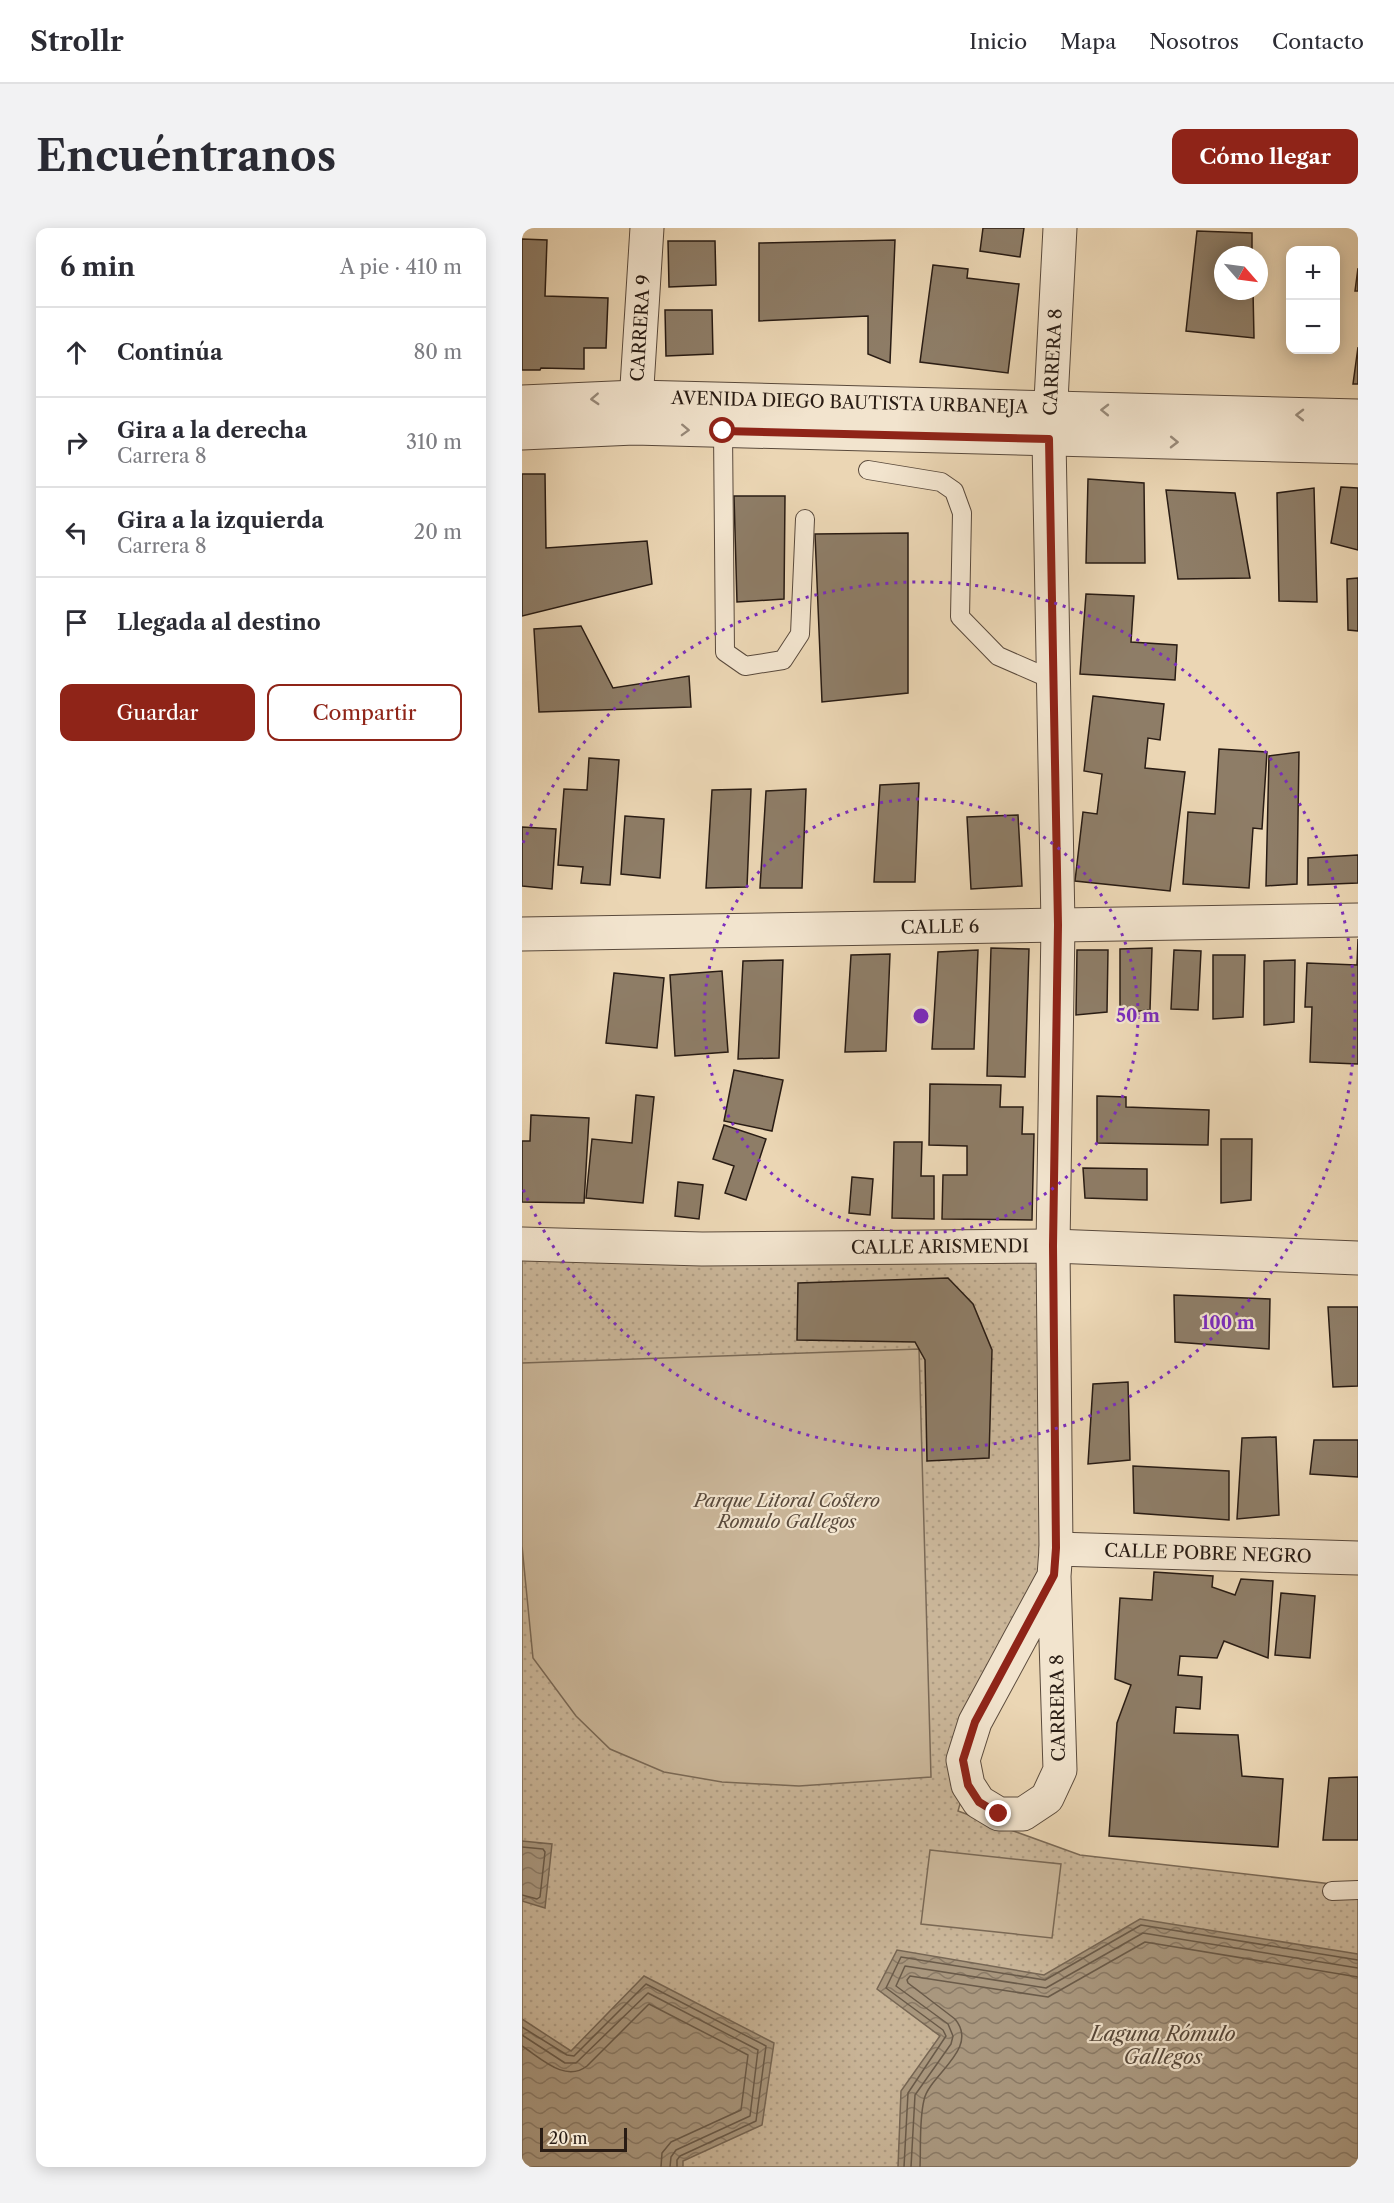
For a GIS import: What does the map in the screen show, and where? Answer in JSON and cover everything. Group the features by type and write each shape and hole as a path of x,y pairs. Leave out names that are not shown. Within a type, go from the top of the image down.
{"street":[{"name":"CARRERA 9","path":"635,413 647,228"},
{"name":"CARRERA 8","path":"1055,1562 975,1722 963,1760 968,1785 979,1802 999,1814 1023,1815 1047,1798 1060,1770 1055,1562 1053,1246 1058,925 1050,424 1060,228"},
{"name":"AVENIDA DIEGO BAUTISTA URBANEJA","path":"522,402 635,413 1050,424 1358,447"},
{"name":"AVENIDA DIEGO BAUTISTA URBANEJA","path":"522,433 635,413 723,431 1358,416"},
{"name":"CALLE 6","path":"522,934 1358,920"},
{"name":"CALLE ARISMENDI","path":"522,1244 702,1249 1053,1246 1358,1258"},
{"name":"CALLE POBRE NEGRO","path":"1055,1562 1358,1558"}],"lane":[{"path":"723,431 725,652 745,666 783,660 800,634 805,519"},
{"path":"868,470 941,482 954,491 962,513 960,617 998,656 1053,680"},
{"path":"1332,1891 1358,1890"}],"green space":[{"name":"Parque Litoral Costero Romulo Gallegos","path":"522,1243 1053,1246 1054,1576 992,1692 958,1811 1080,1855 1358,1887 1358,2167 522,2167"},
{"path":"919,1349 931,1777 799,1786 722,1782 664,1772 610,1749 576,1716 533,1658 522,1546 522,1363"},
{"path":"930,1850 1061,1864 1052,1938 921,1924"}],"water":[{"path":"522,1841 552,1844 545,1908 522,1901"},
{"name":"Laguna Rómulo Gallegos","path":"1140,1919 1358,1954 1358,2167 898,2167 901,2091 940,2036 877,1989 897,1950 1044,1975"},
{"path":"644,1976 774,2043 762,2125 683,2161 683,2167 522,2167 522,2019 571,2051"}],"building":[{"path":"983,228 1024,228 1020,257 980,251"},
{"path":"1197,231 1252,233 1252,246 1214,246 1214,300 1253,300 1254,338 1186,331"},
{"path":"522,239 547,240 545,296 608,298 606,348 584,348 584,369 522,370"},
{"path":"895,240 890,363 868,354 868,316 759,321 759,243"},
{"path":"668,241 715,241 716,285 669,287"},
{"path":"933,265 968,269 967,278 1019,284 1008,373 920,362"},
{"path":"1358,268 1358,291 1355,291"},
{"path":"665,310 712,310 713,354 666,356"},
{"path":"1358,347 1358,384 1353,384"},
{"path":"522,474 545,474 546,548 647,541 652,584 522,616"},
{"path":"1088,479 1144,483 1145,563 1086,563"},
{"path":"1341,487 1358,488 1358,550 1331,543"},
{"path":"1314,488 1317,602 1279,601 1277,493"},
{"path":"1166,490 1235,493 1250,578 1178,579"},
{"path":"734,496 785,496 784,599 737,602"},
{"path":"908,533 908,693 822,702 815,534"},
{"path":"1358,578 1358,631 1348,630 1347,579"},
{"path":"1086,594 1134,596 1131,642 1177,645 1175,680 1080,674"},
{"path":"581,626 613,688 689,676 691,707 539,712 534,629"},
{"path":"1093,696 1164,704 1160,740 1148,738 1145,768 1185,772 1170,891 1075,881 1083,812 1097,814 1102,774 1084,771"},
{"path":"1219,749 1267,752 1262,829 1253,828 1249,888 1183,884 1188,812 1215,814"},
{"path":"1299,752 1297,884 1266,886 1269,756"},
{"path":"589,758 619,760 610,885 581,883 583,867 558,865 564,789 587,790"},
{"path":"919,783 915,882 874,882 880,785"},
{"path":"751,789 747,887 706,888 712,790"},
{"path":"806,789 802,888 760,888 766,791"},
{"path":"1018,815 1022,886 971,889 967,817"},
{"path":"625,816 664,819 660,878 621,874"},
{"path":"522,827 556,829 552,889 522,886"},
{"path":"1358,855 1358,883 1308,885 1308,858"},
{"path":"1358,939 1358,1064 1310,1062 1312,1007 1305,1007 1307,963 1357,965"},
{"path":"991,948 1029,949 1025,1077 987,1076"},
{"path":"1152,948 1150,1010 1120,1013 1120,949"},
{"path":"978,950 974,1049 932,1049 938,952"},
{"path":"1077,950 1108,950 1107,1012 1076,1015"},
{"path":"1174,950 1201,951 1198,1010 1171,1009"},
{"path":"890,954 886,1051 845,1052 851,955"},
{"path":"1213,955 1245,955 1243,1017 1213,1019"},
{"path":"783,960 779,1058 738,1059 743,961"},
{"path":"1295,960 1294,1022 1264,1025 1264,961"},
{"path":"722,971 728,1052 675,1056 670,975"},
{"path":"614,973 664,978 657,1048 606,1043"},
{"path":"734,1070 783,1080 772,1131 724,1121"},
{"path":"930,1084 1001,1085 1000,1107 1023,1107 1022,1134 1034,1134 1032,1220 942,1219 943,1175 967,1175 967,1146 929,1145"},
{"path":"636,1095 654,1097 643,1203 586,1198 592,1139 632,1143"},
{"path":"1097,1096 1126,1097 1126,1107 1209,1110 1208,1145 1097,1143"},
{"path":"531,1115 589,1118 584,1203 522,1202 522,1141 530,1141"},
{"path":"724,1125 766,1139 746,1200 725,1193 734,1166 713,1159"},
{"path":"1221,1139 1252,1139 1251,1200 1221,1203"},
{"path":"894,1142 922,1142 921,1176 934,1176 934,1219 892,1218"},
{"path":"1083,1168 1147,1169 1147,1200 1085,1198"},
{"path":"852,1177 873,1179 870,1215 849,1213"},
{"path":"678,1182 703,1185 699,1219 675,1216"},
{"path":"948,1278 973,1304 992,1350 989,1458 927,1461 925,1360 915,1342 797,1340 798,1283"},
{"path":"1174,1295 1270,1299 1269,1349 1175,1342"},
{"path":"1328,1307 1358,1307 1358,1386 1333,1387"},
{"path":"1128,1382 1130,1460 1088,1464 1093,1384"},
{"path":"1276,1437 1279,1515 1237,1519 1242,1438"},
{"path":"1314,1440 1358,1440 1358,1477 1310,1474"},
{"path":"1133,1466 1229,1471 1229,1520 1134,1513"},
{"path":"1154,1572 1213,1576 1212,1587 1235,1595 1241,1579 1273,1581 1268,1658 1224,1641 1217,1658 1180,1656 1178,1675 1202,1677 1200,1709 1176,1707 1174,1733 1238,1735 1242,1776 1283,1779 1278,1847 1109,1836 1117,1723 1131,1685 1115,1679 1120,1598 1152,1600"},
{"path":"1281,1593 1315,1596 1310,1658 1275,1655"},
{"path":"1358,1777 1358,1840 1323,1840 1329,1778"}],"route":[{"path":"723,431 1049,439 1058,925 1053,1246 1056,1548 1054,1575 975,1722 963,1760 968,1785 979,1802 999,1814"}]}
